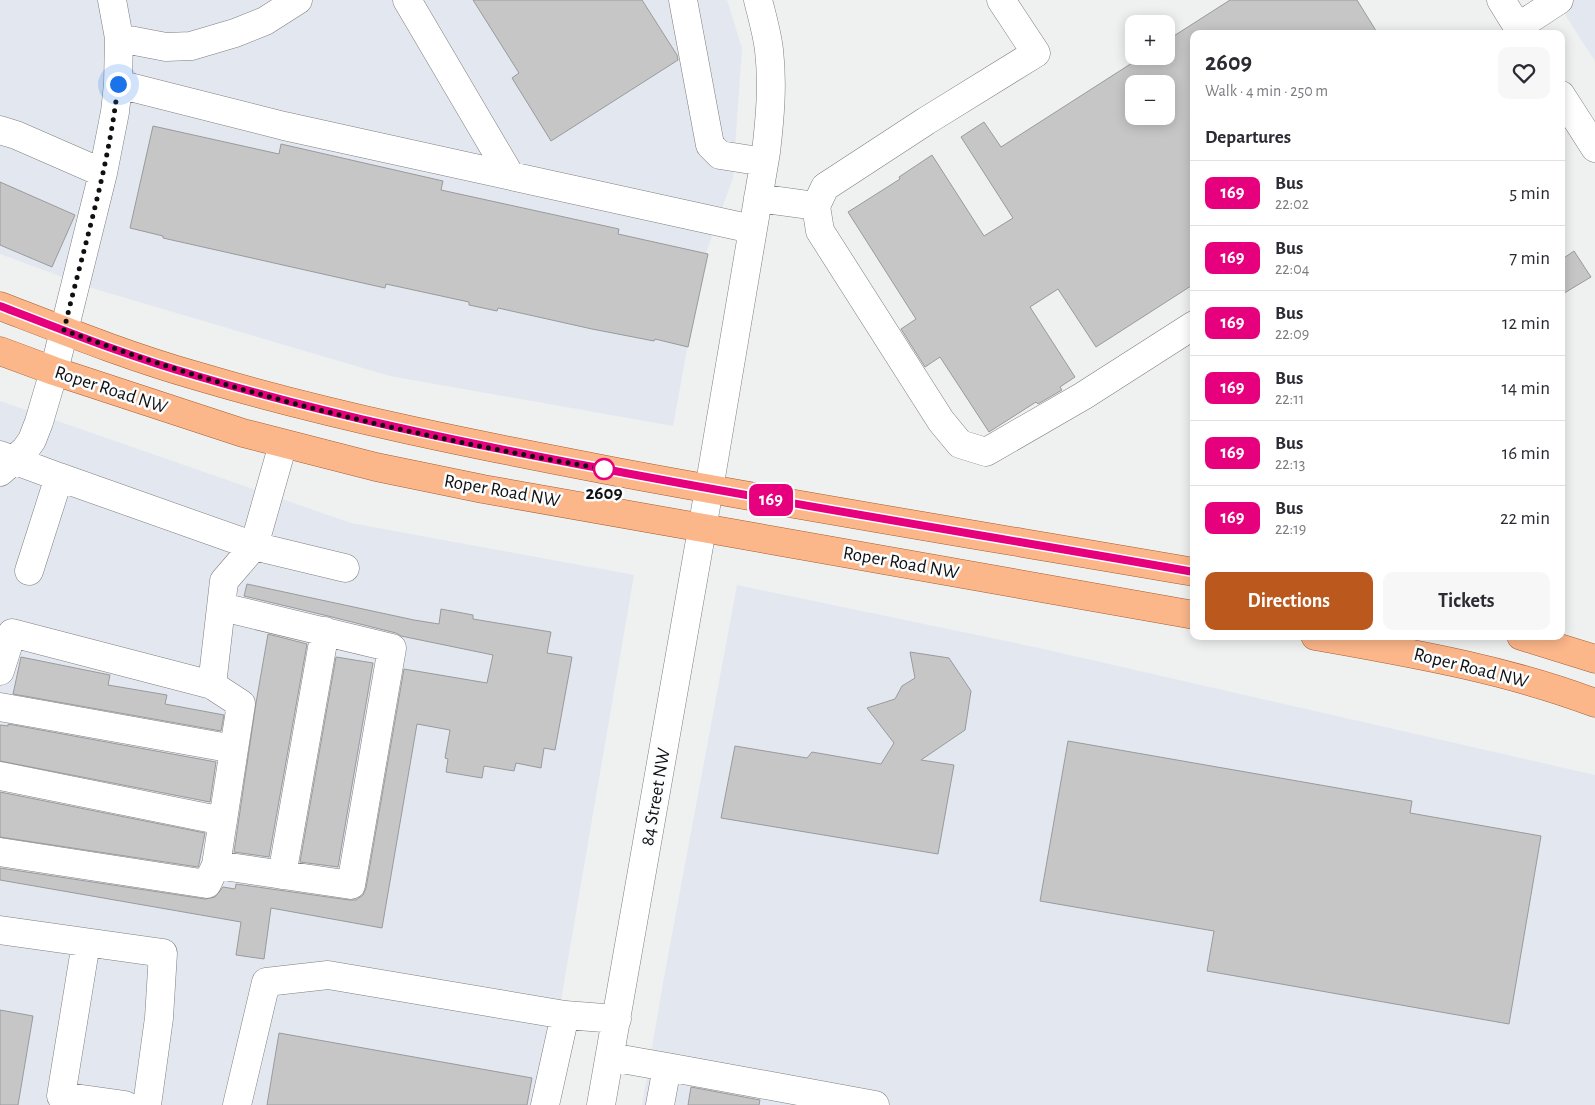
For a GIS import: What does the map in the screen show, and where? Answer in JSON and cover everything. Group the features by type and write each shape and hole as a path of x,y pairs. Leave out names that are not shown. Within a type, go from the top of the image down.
{"main road":[{"name":"Roper Road NW","path":"0,306 107,347 196,376 347,416 493,448 710,489 1190,571"},
{"name":"Roper Road NW","path":"0,351 169,410 283,444 376,467 483,489 1190,614"},
{"name":"Roper Road NW","path":"1337,640 1467,665 1514,677 1595,703"},
{"path":"1534,640 1595,659"}],"street":[{"path":"5,462 32,440 39,422 54,371 103,172 115,112 118,84 119,38 112,0"},
{"path":"119,38 166,47 191,46 235,33 265,21 298,0"},
{"path":"407,0 510,176"},
{"path":"683,0 710,145 720,155 764,162"},
{"name":"84 Street NW","path":"602,1105 710,489 764,162 772,83 769,49 758,0"},
{"path":"1000,0 1036,53 926,121 825,188 816,206 820,231 941,421 960,444 986,452 1084,396 1190,328"},
{"path":"1501,0 1520,30 1558,0"},
{"path":"118,84 284,126 752,229"},
{"path":"1565,101 1595,148"},
{"path":"0,130 103,172"},
{"path":"758,198 816,206"},
{"path":"212,685 224,581 254,546 283,444"},
{"path":"5,462 59,477 254,546 345,568"},
{"path":"29,572 59,477"},
{"path":"216,865 351,885 392,648 222,607"},
{"path":"282,875 325,631"},
{"path":"0,671 12,633 212,685 241,704 216,865 207,884 0,852"},
{"path":"0,707 234,749"},
{"path":"0,776 223,821"},
{"path":"0,930 163,953 159,1018 147,1105"},
{"path":"86,943 61,1096 125,1105"},
{"path":"237,1105 266,982 328,975 565,1015 617,1019"},
{"path":"545,1105 565,1015"},
{"path":"610,1057 876,1105"},
{"path":"660,1105 667,1067"}],"shaded area":[{"path":"0,0 727,0 742,48 733,178 703,261 673,426 390,376 95,289 0,254"},
{"path":"1556,0 1595,0 1595,61 1583,43"},
{"path":"0,401 351,523 634,575 543,1105 0,1105"},
{"path":"737,585 1039,648 1595,775 1595,1105 642,1105"}],"building":[{"path":"473,0 642,0 677,55 678,60 551,141 512,78 519,73"},
{"path":"1230,0 1357,0 1376,30 1190,30 1190,287 1096,347 1058,289 1030,307 1075,377 1060,387 1062,390 1038,404 1036,402 989,432 940,357 925,367 901,329 916,319 848,212 900,179 899,177 932,155 984,236 1013,218 961,137 984,122 1001,147 1129,65 1175,65 1175,35"},
{"path":"153,126 279,154 281,144 443,181 441,190 619,229 618,234 708,254 688,347 655,339 654,341 592,329 498,308 497,311 469,305 469,302 386,284 385,288 163,238 163,236 130,228"},
{"path":"0,182 75,215 52,267 0,245"},
{"path":"1574,251 1591,277 1565,293 1565,257"},
{"path":"247,584 439,624 441,609 473,615 473,619 551,632 547,653 572,657 555,750 544,748 541,768 516,763 514,771 484,766 482,778 446,772 448,759 445,758 450,730 417,724 382,928 271,908 264,959 236,955 241,922 0,880 0,868 205,899 215,897 223,887 235,889 236,884 349,900 356,900 363,895 366,888 404,669 487,683 493,655 401,636 396,633 244,596"},
{"path":"268,634 307,644 269,857 234,852"},
{"path":"910,652 949,658 971,691 965,730 921,760 954,765 938,854 721,818 735,746 807,758 812,752 881,764 894,743 867,708 895,699 902,686 915,678"},
{"path":"21,657 110,675 108,685 167,695 165,704 224,715 221,731 13,694"},
{"path":"336,657 373,663 338,867 300,862"},
{"path":"8,724 216,762 210,802 0,761 0,725 8,726"},
{"path":"1068,741 1412,801 1410,813 1541,836 1509,1024 1207,971 1214,931 1040,901"},
{"path":"0,792 205,833 198,867 0,837"},
{"path":"0,1010 33,1016 18,1105 0,1105"},
{"path":"279,1033 532,1078 527,1105 267,1105"},
{"path":"691,1087 760,1100 759,1105 688,1105"}],"bus line":[{"name":"169","path":"0,306 107,347 196,376 347,416 493,448 710,489 1190,571"}],"place":[{"name":"2609","path":"604,469"}],"route":[{"path":"118,84 115,112 103,172 64,330 107,347 196,376 294,403 474,444 604,469"}]}
